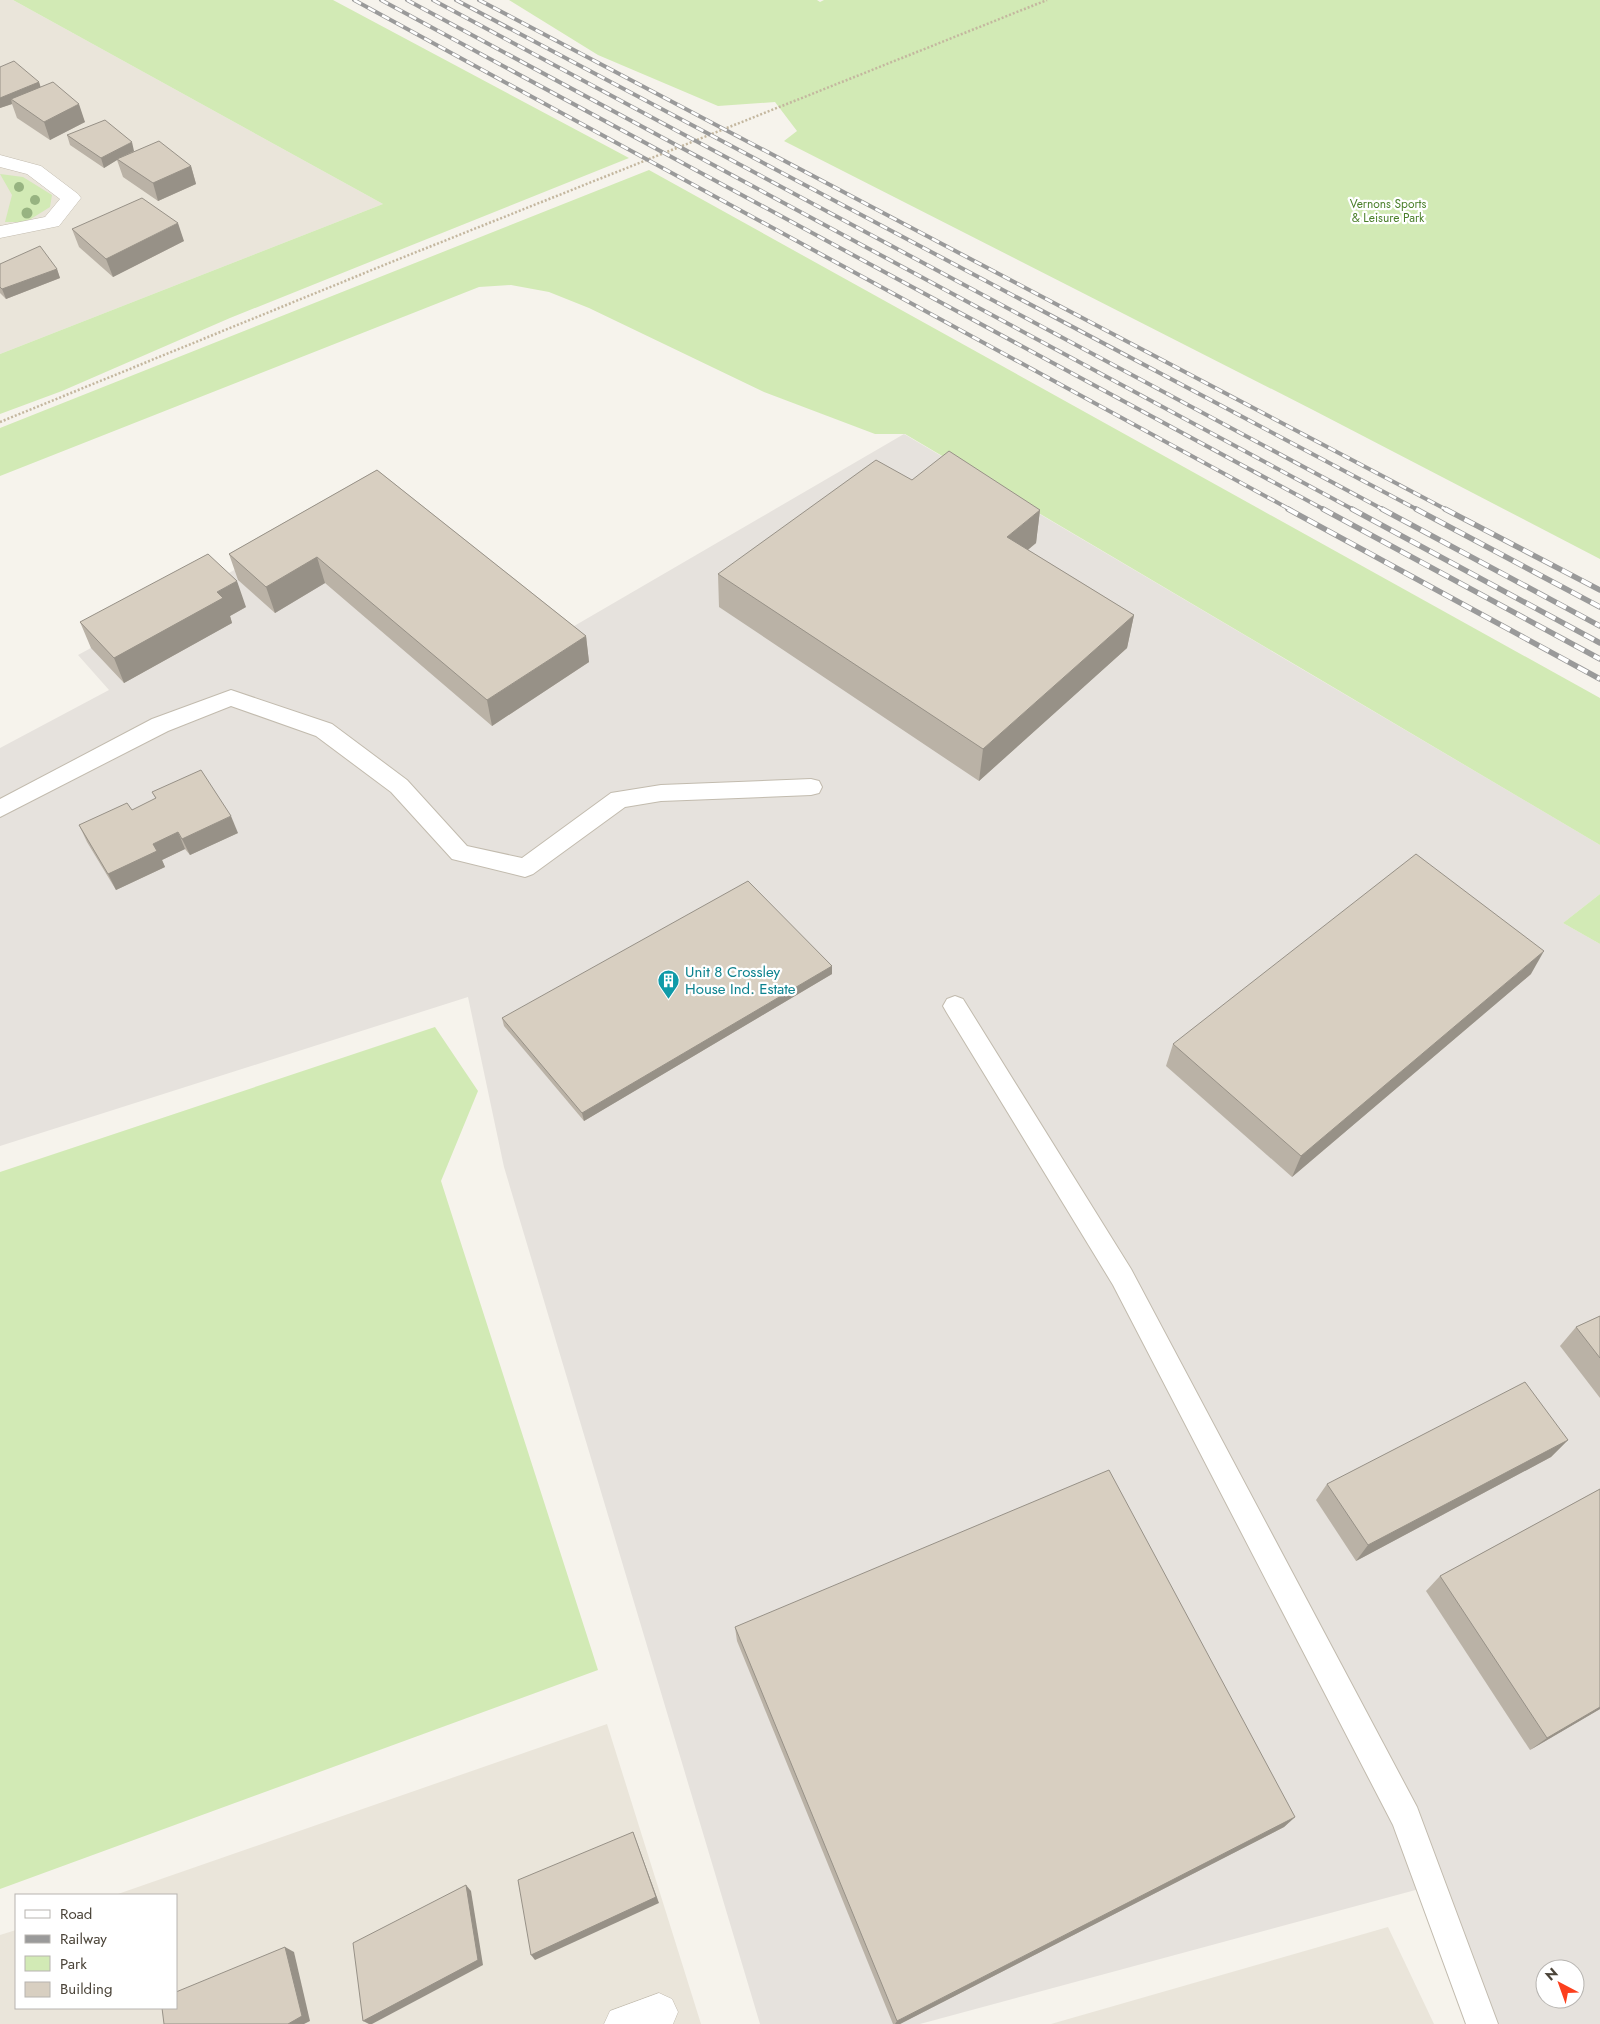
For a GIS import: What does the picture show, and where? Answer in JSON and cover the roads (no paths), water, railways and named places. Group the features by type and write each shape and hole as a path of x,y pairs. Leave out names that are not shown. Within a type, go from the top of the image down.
{"street":[{"path":"0,161 34,170 71,198 52,222 0,232"},
{"path":"623,2024 659,2012"}],"lane":[{"path":"0,809 160,726 231,698 324,730 399,786 460,853 524,868 579,830 619,799 661,793 812,787"},
{"path":"955,1006 1122,1277 1406,1818 1482,2024"}],"railway":[{"path":"354,0 1291,510"},
{"path":"381,0 1325,510"},
{"path":"407,0 1354,510"},
{"path":"433,0 1384,510"},
{"path":"456,0 1418,510"},
{"path":"479,0 1447,510"},
{"path":"1288,509 1600,679"},
{"path":"1323,509 1600,659"},
{"path":"1352,509 1600,643"},
{"path":"1382,509 1600,626"},
{"path":"1416,509 1600,607"},
{"path":"1445,509 1600,590"}],"place":[{"name":"Unit 8 Crossley House Ind. Estate","path":"669,1000"}],"park label":[{"name":"Vernons Sports & Leisure Park","path":"1388,211"}]}
